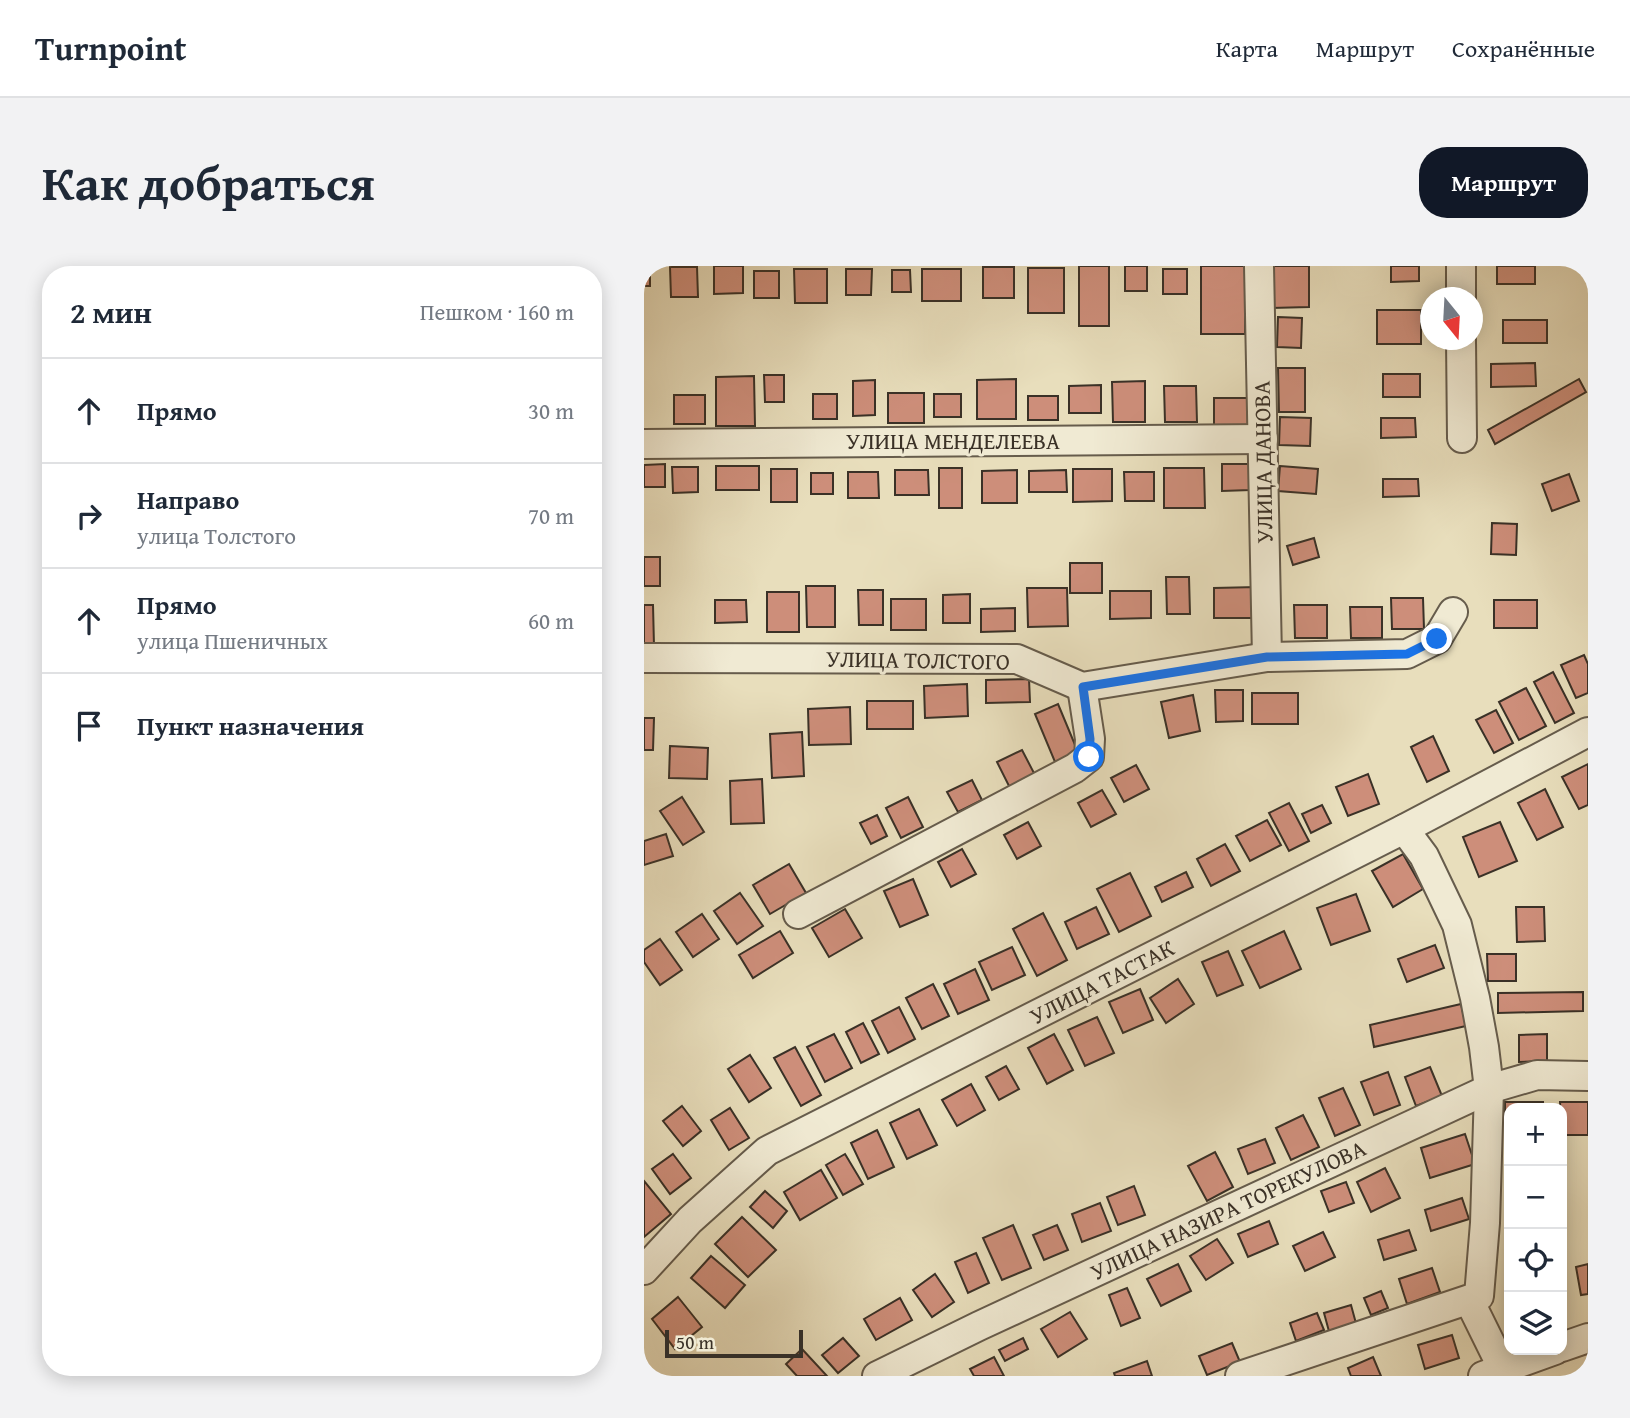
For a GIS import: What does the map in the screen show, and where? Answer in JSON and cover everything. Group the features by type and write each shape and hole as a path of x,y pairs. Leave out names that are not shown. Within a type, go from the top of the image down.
{"street":[{"name":"УЛИЦА ДАНОВА","path":"1259,266 1267,657"},
{"path":"1461,266 1461,287"},
{"path":"1461,350 1462,438"},
{"name":"УЛИЦА МЕНДЕЛЕЕВА","path":"644,444 1262,439"},
{"path":"798,914 1075,768 1089,757 1090,739 1083,687 1267,657 1407,654 1437,639 1453,612"},
{"name":"УЛИЦА ТОЛСТОГО","path":"644,658 1017,659 1083,687"},
{"name":"УЛИЦА ТАСТАК","path":"644,1270 690,1220 767,1152 1404,829 1588,732"},
{"path":"1404,829 1424,856 1457,925 1475,998 1489,1089 1485,1223 1474,1298 1493,1372 1541,1355"},
{"name":"УЛИЦА НАЗИРА ТОРЕКУЛОВА","path":"877,1376 1489,1089 1537,1075 1588,1076"},
{"path":"1240,1376 1474,1298"},
{"path":"1567,1346 1588,1338"}],"building":[{"path":"644,266 650,266 650,286 644,286"},
{"path":"714,266 743,266 743,293 714,294"},
{"path":"1079,266 1109,266 1109,326 1079,326"},
{"path":"1125,266 1147,266 1147,291 1125,291"},
{"path":"1201,266 1245,266 1245,334 1201,334"},
{"path":"1270,266 1309,266 1309,307 1271,308"},
{"path":"1391,266 1419,266 1419,281 1391,282"},
{"path":"1497,266 1535,266 1535,284 1497,284"},
{"path":"670,267 697,267 698,297 671,297"},
{"path":"983,267 1014,267 1014,298 983,298"},
{"path":"1028,268 1064,268 1064,313 1028,313"},
{"path":"794,269 827,269 827,303 795,303"},
{"path":"846,269 872,269 871,295 846,295"},
{"path":"922,269 961,269 961,301 922,301"},
{"path":"1163,269 1187,269 1187,294 1163,294"},
{"path":"892,270 910,270 911,292 892,292"},
{"path":"754,271 779,271 779,298 754,298"},
{"path":"1377,310 1420,310 1420,344 1377,344"},
{"path":"1278,317 1302,318 1301,348 1277,347"},
{"path":"1503,320 1547,320 1547,343 1503,343"},
{"path":"1535,363 1536,386 1491,387 1491,364"},
{"path":"1278,368 1305,368 1305,412 1279,412"},
{"path":"1383,374 1420,374 1420,397 1383,397"},
{"path":"764,375 784,375 784,402 765,402"},
{"path":"754,376 755,426 716,426 716,377"},
{"path":"1016,379 1016,419 977,419 977,380"},
{"path":"1579,379 1586,392 1495,444 1488,430"},
{"path":"875,380 875,415 853,416 853,381"},
{"path":"1145,381 1145,422 1113,422 1112,382"},
{"path":"1101,385 1101,413 1069,413 1069,386"},
{"path":"1164,386 1196,386 1197,422 1165,422"},
{"path":"888,393 924,393 924,423 888,423"},
{"path":"813,394 837,394 837,419 813,419"},
{"path":"934,394 961,394 961,417 934,417"},
{"path":"674,395 705,395 705,424 674,424"},
{"path":"1028,396 1058,396 1058,420 1028,420"},
{"path":"1214,398 1247,398 1248,426 1214,427"},
{"path":"1280,417 1311,418 1310,446 1279,445"},
{"path":"1381,418 1415,418 1416,437 1381,438"},
{"path":"665,464 665,487 644,487 644,465"},
{"path":"1222,464 1249,464 1250,490 1222,491"},
{"path":"716,466 759,466 759,490 716,490"},
{"path":"1280,466 1318,469 1316,494 1278,491"},
{"path":"672,467 698,467 698,492 673,493"},
{"path":"939,468 962,468 962,508 939,508"},
{"path":"1164,468 1204,468 1205,508 1164,508"},
{"path":"771,469 797,469 797,502 771,502"},
{"path":"1073,469 1112,469 1112,501 1073,502"},
{"path":"895,470 928,470 929,495 895,495"},
{"path":"1017,470 1017,503 982,503 982,471"},
{"path":"1066,470 1067,492 1029,492 1029,471"},
{"path":"848,472 878,472 879,498 848,498"},
{"path":"1124,472 1154,472 1154,501 1125,501"},
{"path":"811,473 833,473 833,494 811,494"},
{"path":"1569,474 1579,501 1552,511 1542,484"},
{"path":"1383,479 1418,479 1419,496 1383,497"},
{"path":"1492,523 1517,524 1516,555 1491,554"},
{"path":"1314,538 1319,557 1293,565 1287,546"},
{"path":"644,557 660,557 660,586 644,586"},
{"path":"1070,563 1102,563 1102,593 1070,593"},
{"path":"1166,577 1189,577 1190,614 1167,614"},
{"path":"806,586 835,586 835,627 807,627"},
{"path":"1257,587 1258,618 1214,618 1214,588"},
{"path":"1027,588 1067,588 1068,626 1028,627"},
{"path":"858,590 883,590 883,625 859,625"},
{"path":"1110,591 1151,591 1151,618 1110,619"},
{"path":"767,592 799,592 799,632 767,632"},
{"path":"970,594 970,623 943,623 943,595"},
{"path":"1391,598 1423,598 1424,629 1392,629"},
{"path":"891,599 926,599 926,630 891,630"},
{"path":"715,600 746,600 747,622 715,623"},
{"path":"1494,600 1537,600 1537,628 1494,628"},
{"path":"644,605 653,605 654,646 644,647"},
{"path":"1294,605 1327,605 1327,638 1295,638"},
{"path":"1350,607 1382,607 1382,638 1351,638"},
{"path":"1015,608 1015,631 981,632 981,609"},
{"path":"1584,655 1588,664 1588,693 1576,698 1561,665"},
{"path":"1553,672 1574,713 1555,723 1534,682"},
{"path":"1029,679 1030,702 986,703 986,680"},
{"path":"967,684 968,716 925,718 924,686"},
{"path":"1526,688 1546,726 1519,740 1499,702"},
{"path":"1215,690 1243,690 1243,721 1216,722"},
{"path":"1252,693 1298,693 1298,724 1252,724"},
{"path":"1193,695 1200,731 1169,738 1161,702"},
{"path":"867,701 913,701 913,729 867,729"},
{"path":"1058,704 1078,752 1055,762 1035,714"},
{"path":"850,707 851,744 809,745 808,709"},
{"path":"1496,710 1513,743 1494,753 1476,720"},
{"path":"644,718 654,718 653,750 644,750"},
{"path":"802,732 804,776 772,778 770,734"},
{"path":"1433,736 1449,771 1427,782 1411,747"},
{"path":"670,746 708,748 707,779 669,778"},
{"path":"1022,750 1035,775 1010,788 997,762"},
{"path":"1588,764 1588,805 1579,809 1562,777"},
{"path":"1136,765 1149,789 1124,802 1111,778"},
{"path":"1368,774 1379,804 1348,816 1336,787"},
{"path":"762,779 764,823 731,824 730,781"},
{"path":"972,780 982,800 958,812 947,792"},
{"path":"1545,789 1563,827 1537,840 1518,803"},
{"path":"1102,790 1116,814 1091,827 1078,803"},
{"path":"682,797 704,832 683,845 660,811"},
{"path":"908,797 923,827 901,838 886,808"},
{"path":"1289,803 1309,841 1289,851 1269,813"},
{"path":"1322,805 1331,823 1311,833 1302,814"},
{"path":"877,815 887,836 871,844 860,823"},
{"path":"1267,820 1281,845 1250,861 1236,836"},
{"path":"1028,822 1041,846 1017,859 1004,835"},
{"path":"1500,822 1517,861 1479,877 1463,837"},
{"path":"666,834 673,856 644,865 644,841"},
{"path":"1225,844 1240,871 1211,886 1197,859"},
{"path":"962,849 976,874 951,887 938,862"},
{"path":"1403,854 1423,889 1393,907 1372,871"},
{"path":"789,864 806,893 770,914 753,885"},
{"path":"1186,872 1193,887 1162,902 1155,887"},
{"path":"1130,873 1151,916 1119,932 1097,889"},
{"path":"913,879 928,915 900,927 884,891"},
{"path":"740,893 763,926 737,944 714,911"},
{"path":"1356,894 1370,931 1331,945 1317,908"},
{"path":"1096,907 1109,934 1077,949 1065,922"},
{"path":"1516,907 1544,907 1545,941 1517,942"},
{"path":"845,909 862,938 829,957 812,928"},
{"path":"1043,913 1067,960 1037,976 1013,929"},
{"path":"702,914 719,939 693,957 676,932"},
{"path":"780,931 793,953 753,978 739,955"},
{"path":"1284,931 1301,969 1260,988 1242,951"},
{"path":"660,939 682,970 660,985 644,962 644,950"},
{"path":"1435,945 1444,968 1407,982 1398,959"},
{"path":"1012,947 1025,975 992,990 979,962"},
{"path":"1228,951 1243,985 1217,996 1202,962"},
{"path":"1487,954 1516,954 1516,981 1488,981"},
{"path":"975,969 989,1000 958,1014 944,984"},
{"path":"1178,979 1194,1004 1166,1023 1150,998"},
{"path":"933,984 949,1016 922,1029 906,998"},
{"path":"1140,989 1153,1020 1123,1033 1109,1002"},
{"path":"1583,992 1583,1011 1498,1013 1498,993"},
{"path":"1461,1004 1466,1026 1374,1047 1370,1025"},
{"path":"899,1007 915,1039 888,1053 872,1021"},
{"path":"1097,1017 1114,1053 1085,1066 1068,1030"},
{"path":"863,1023 879,1054 861,1063 846,1032"},
{"path":"834,1034 852,1068 825,1082 807,1047"},
{"path":"1054,1034 1073,1070 1047,1084 1028,1048"},
{"path":"1547,1034 1547,1061 1519,1062 1519,1035"},
{"path":"795,1047 821,1095 801,1106 774,1058"},
{"path":"750,1055 771,1088 749,1102 728,1069"},
{"path":"1006,1066 1019,1089 999,1100 986,1077"},
{"path":"1430,1067 1442,1096 1416,1106 1405,1077"},
{"path":"1388,1072 1400,1105 1374,1115 1361,1082"},
{"path":"971,1084 985,1110 957,1126 942,1100"},
{"path":"1343,1088 1360,1125 1335,1136 1319,1098"},
{"path":"1505,1102 1543,1102 1543,1103"},
{"path":"1588,1102 1588,1135 1567,1135 1567,1103 1560,1103"},
{"path":"682,1106 701,1131 683,1146 663,1121"},
{"path":"730,1108 749,1138 729,1150 711,1120"},
{"path":"919,1109 937,1145 907,1159 890,1123"},
{"path":"1303,1115 1319,1147 1291,1160 1276,1128"},
{"path":"877,1130 894,1167 868,1179 851,1143"},
{"path":"1465,1134 1475,1164 1430,1178 1421,1148"},
{"path":"1265,1139 1275,1163 1248,1174 1238,1149"},
{"path":"1215,1152 1233,1187 1207,1201 1188,1166"},
{"path":"673,1154 691,1178 670,1194 652,1169"},
{"path":"845,1154 863,1184 843,1195 826,1165"},
{"path":"1385,1168 1400,1198 1371,1212 1357,1182"},
{"path":"821,1170 837,1198 800,1220 784,1192"},
{"path":"644,1181 671,1214 644,1237"},
{"path":"1346,1182 1354,1203 1329,1212 1321,1191"},
{"path":"1134,1186 1145,1215 1118,1225 1107,1197"},
{"path":"765,1191 787,1211 773,1228 750,1207"},
{"path":"1462,1198 1469,1219 1431,1231 1425,1210"},
{"path":"1100,1203 1111,1231 1082,1242 1072,1214"},
{"path":"742,1217 776,1250 748,1277 715,1244"},
{"path":"1269,1221 1278,1244 1248,1257 1238,1234"},
{"path":"1013,1225 1031,1268 1002,1280 983,1238"},
{"path":"1057,1225 1068,1250 1044,1260 1033,1235"},
{"path":"1409,1230 1416,1250 1384,1260 1378,1240"},
{"path":"1323,1232 1335,1257 1305,1271 1293,1246"},
{"path":"1217,1239 1233,1263 1206,1280 1190,1256"},
{"path":"976,1253 989,1283 968,1293 955,1262"},
{"path":"711,1256 745,1285 725,1308 691,1278"},
{"path":"1178,1264 1191,1291 1161,1306 1147,1279"},
{"path":"1588,1264 1588,1294 1581,1295 1576,1267"},
{"path":"1432,1268 1440,1292 1407,1304 1399,1279"},
{"path":"935,1274 954,1302 932,1317 913,1290"},
{"path":"1127,1288 1140,1318 1121,1326 1109,1295"},
{"path":"1381,1291 1388,1308 1371,1315 1364,1298"},
{"path":"678,1297 702,1327 675,1349 652,1319"},
{"path":"900,1298 912,1320 876,1340 864,1319"},
{"path":"1351,1305 1357,1327 1330,1335 1324,1313"},
{"path":"1070,1312 1087,1339 1058,1357 1041,1329"},
{"path":"1317,1313 1324,1330 1296,1341 1290,1323"},
{"path":"1452,1335 1459,1358 1425,1369 1418,1345"},
{"path":"843,1338 859,1356 838,1373 822,1355"},
{"path":"1023,1338 1028,1349 1005,1361 999,1350"},
{"path":"1232,1343 1240,1362 1207,1375 1199,1356"},
{"path":"802,1349 827,1376 797,1376 786,1364"},
{"path":"994,1357 1004,1376 974,1376 970,1369"},
{"path":"1373,1357 1381,1376 1351,1376 1348,1368"},
{"path":"1147,1361 1152,1376 1115,1376 1114,1373"}],"route":[{"path":"1089,757 1090,739 1083,687 1267,657 1407,654 1437,639"}]}
